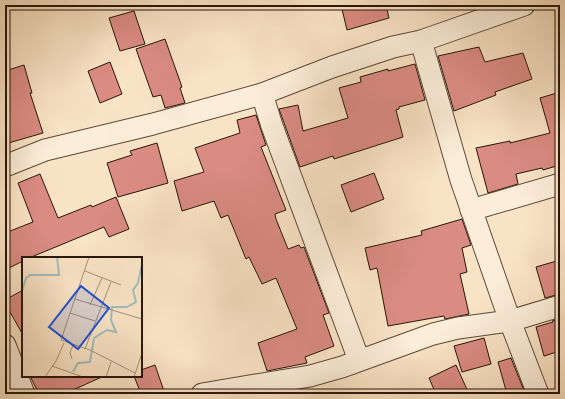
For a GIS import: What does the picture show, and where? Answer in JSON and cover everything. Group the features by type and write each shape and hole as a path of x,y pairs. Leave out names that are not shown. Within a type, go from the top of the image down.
{"street":[{"path":"5,166 45,150 153,124 262,94 332,67 393,47 421,41 524,5"},
{"path":"421,41 460,180 510,321 538,394"},
{"path":"262,94 274,133 359,360"},
{"path":"471,210 560,184"},
{"path":"202,394 310,376 342,368 359,360 433,334 458,328 510,321 560,306"},
{"path":"5,345 24,394"}],"building":[{"path":"341,5 386,5 389,18 347,30"},
{"path":"134,11 145,44 120,51 109,18"},
{"path":"165,39 182,87 180,88 185,103 165,108 161,95 153,97 136,49"},
{"path":"479,47 485,62 523,53 532,79 495,92 496,95 454,111 438,56"},
{"path":"110,62 122,94 100,103 88,71"},
{"path":"415,64 425,100 399,107 399,109 396,110 403,137 334,159 333,156 300,167 279,109 298,105 303,131 348,118 339,88 361,82 360,77 388,69 388,71"},
{"path":"24,65 32,93 30,93 43,133 5,144 5,71"},
{"path":"560,92 560,165 543,170 542,168 516,174 518,184 488,193 476,148 510,141 510,143 550,133 540,98"},
{"path":"256,115 266,145 261,147 286,210 275,214 276,219 288,249 299,245 301,248 304,247 329,313 323,315 334,346 305,357 307,363 267,371 258,343 297,329 276,278 262,284 249,257 246,259 228,215 221,218 214,201 182,211 174,181 204,172 195,148 240,133 237,120"},
{"path":"157,143 168,183 118,197 107,163 132,155 130,151"},
{"path":"374,173 384,199 351,212 341,185"},
{"path":"40,174 58,218 91,205 92,207 116,197 129,229 109,237 104,227 31,257 22,257 22,262 5,270 5,233 33,222 18,183"},
{"path":"462,219 471,245 462,248 467,272 460,274 469,314 445,319 444,316 388,326 377,268 370,270 365,248 422,235 421,231"},
{"path":"560,260 560,294 545,298 536,267"},
{"path":"22,291 22,333 5,303 5,300"},
{"path":"560,319 560,351 544,356 536,327"},
{"path":"484,338 491,364 462,372 454,346"},
{"path":"511,358 525,393 507,394 498,362"},
{"path":"155,365 165,394 141,394 134,377 142,377 142,370"},
{"path":"456,365 469,394 436,394 429,378"},
{"path":"30,377 102,377 64,394 39,394"}]}
